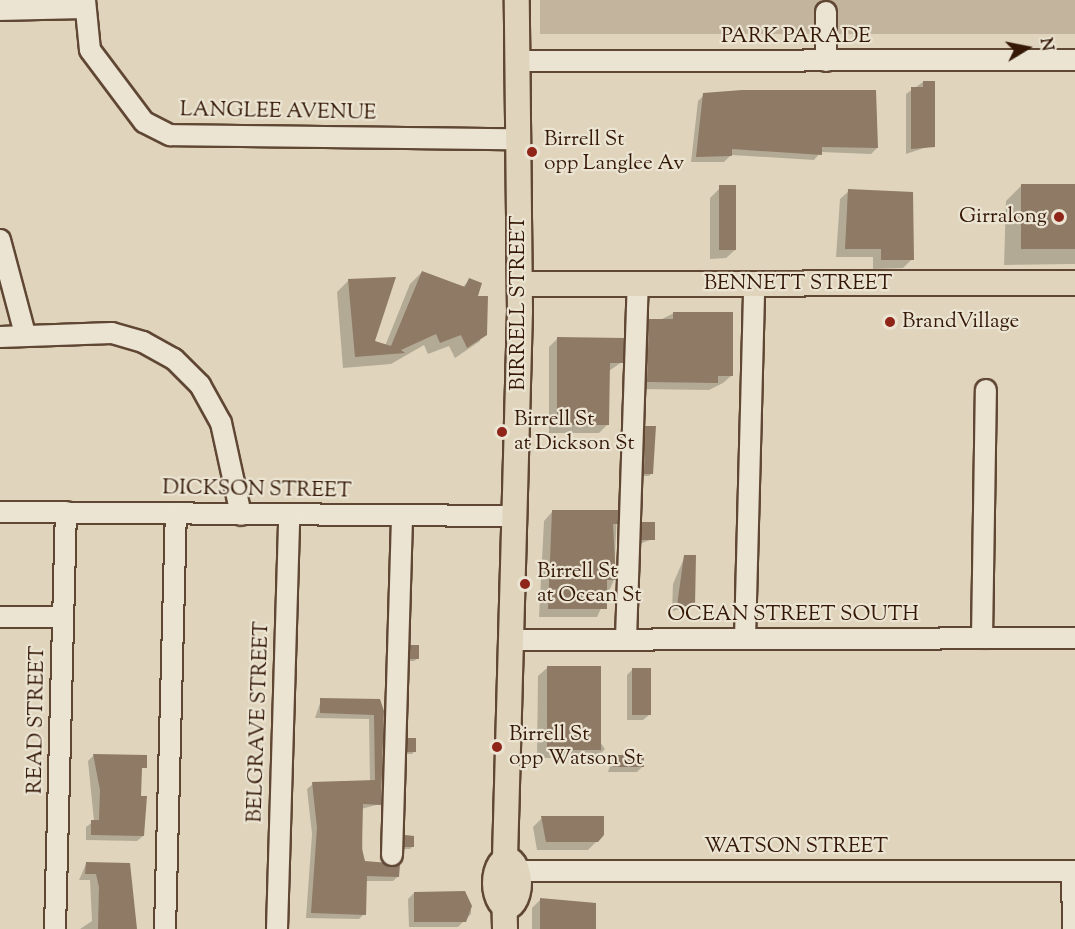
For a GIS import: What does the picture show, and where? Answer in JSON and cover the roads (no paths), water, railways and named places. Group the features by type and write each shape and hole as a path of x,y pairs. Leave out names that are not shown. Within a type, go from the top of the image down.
{"main road":[{"name":"BIRRELL STREET","path":"505,929 509,870 511,640 520,284 517,0"},
{"name":"BENNETT STREET","path":"520,284 1075,283"}],"street":[{"path":"0,9 85,4"},
{"name":"LANGLEE AVENUE","path":"85,4 90,50 144,122 170,135 519,139"},
{"path":"826,12 826,62"},
{"name":"PARK PARADE","path":"518,61 1075,60"},
{"path":"0,240 26,334"},
{"path":"745,638 754,284"},
{"path":"626,639 638,285"},
{"path":"0,337 26,334 112,333 143,342 181,364 208,395 221,423 241,515"},
{"path":"982,638 987,390"},
{"name":"DICKSON STREET","path":"0,512 176,513 289,517 514,516"},
{"name":"READ STREET","path":"55,929 66,512"},
{"path":"165,929 176,513"},
{"path":"392,855 402,516"},
{"name":"BELGRAVE STREET","path":"277,929 289,517"},
{"path":"0,617 63,617"},
{"name":"OCEAN STREET SOUTH","path":"511,640 1075,638"},
{"name":"WATSON STREET","path":"509,870 1074,871"},
{"path":"1073,929 1074,871"}],"place":[{"name":"Birrell St opp Langlee Av","path":"532,152"},
{"name":"Girralong","path":"1059,217"},
{"name":"BrandVillage","path":"890,322"},
{"name":"Birrell St at Dickson St","path":"502,432"},
{"name":"Birrell St at Ocean St","path":"525,584"},
{"name":"Birrell St opp Watson St","path":"497,747"}]}
